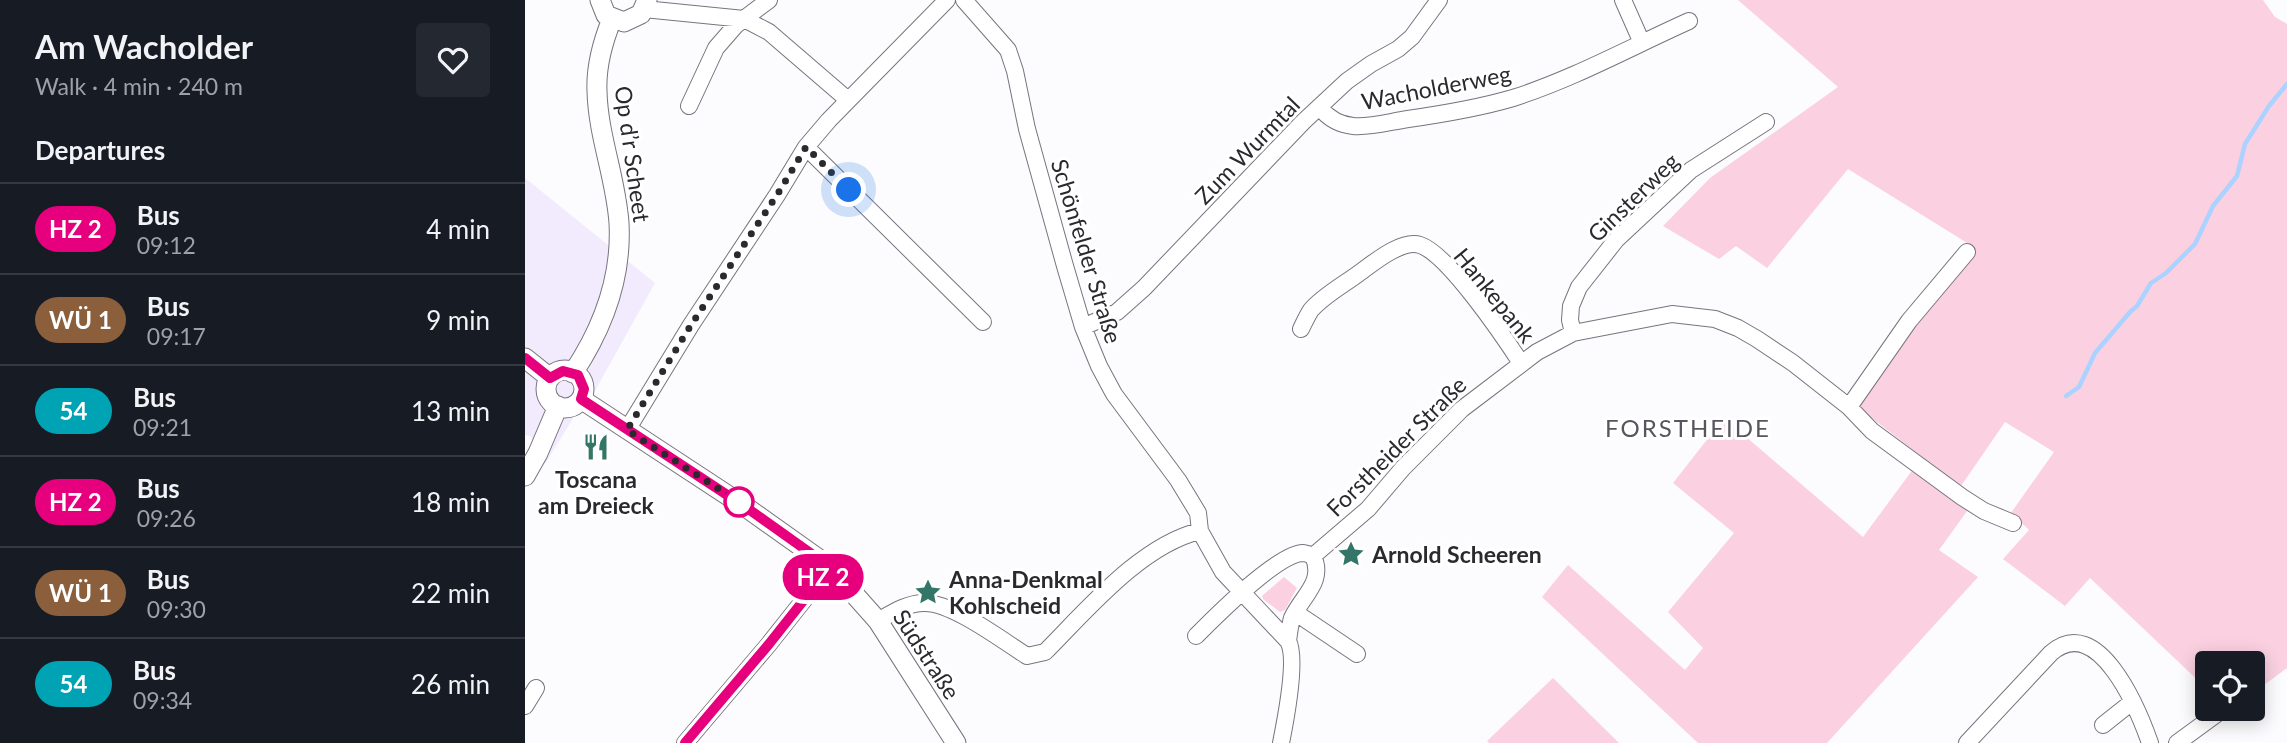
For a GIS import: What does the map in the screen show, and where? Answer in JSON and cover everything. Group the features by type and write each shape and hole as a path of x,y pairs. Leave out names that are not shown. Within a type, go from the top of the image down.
{"street":[{"path":"600,0 602,9 612,19 630,21 645,5 744,19 769,32 848,100"},
{"path":"689,106 716,48 729,32 769,0"},
{"path":"627,430 806,147 848,100 947,0"},
{"name":"Schönfelder Straße","path":"964,0 1008,50 1037,167 1083,327 1114,394 1178,480 1198,513 1200,531 1223,572 1288,641"},
{"name":"Zum Wurmtal","path":"1083,327 1118,312 1294,131 1347,81 1412,37 1439,0"},
{"path":"1623,0 1641,43"},
{"name":"Op d’r Scheet","path":"573,373 597,335 605,316 618,256 619,221 599,119 596,89 605,36 612,19"},
{"name":"Wacholderweg","path":"1320,107 1334,122 1347,127 1477,107 1550,84 1689,21"},
{"name":"Ginsterweg","path":"1573,333 1571,306 1579,287 1616,240 1691,170 1766,122"},
{"path":"806,147 983,322"},
{"name":"Hankepank","path":"1301,329 1311,310 1366,268 1389,252 1406,245 1420,245 1441,260 1468,289 1521,363"},
{"path":"1849,407 1901,331 1968,252"},
{"name":"Forstheider Straße","path":"1196,636 1240,593 1292,557 1302,553 1313,556 1368,509 1403,468 1462,409 1521,363 1558,339 1573,333 1672,314 1715,319 1738,328 1775,351 1849,407 1872,431 1962,497 2013,523"},
{"path":"525,358 550,378"},
{"path":"563,371 573,373 583,384 581,399 571,407 553,404 547,394 550,378 563,371"},
{"name":"Südstraße","path":"581,399 747,508 830,567 878,621 956,743"},
{"path":"525,477 558,406"},
{"path":"878,621 902,608 924,603 945,606 1027,656 1045,652 1135,565 1184,535 1200,531"},
{"path":"1280,743 1287,719 1291,665 1291,646 1288,641 1292,620 1312,587 1317,572 1318,565 1313,556"},
{"path":"685,743 830,567"},
{"path":"1296,613 1357,654"},
{"path":"1967,743 2062,645 2080,643 2094,649 2125,686 2150,743"},
{"path":"525,706 536,688"},
{"path":"2103,725 2132,702"},
{"path":"2176,743 2207,721"}],"shaded area":[{"path":"1738,0 2263,0 2275,17 2287,24 2287,668 2265,684 2265,651 2195,651 2195,678 2090,578 2065,606 2003,559 2029,530 2011,513 2054,452 2005,422 1961,486 1970,507 1939,550 1978,577 1827,743 1698,743 1542,597 1568,565 1685,670 1703,648 1668,612 1734,533 1673,483 1724,418 1863,537 1922,457 1859,408 1972,246 1848,169 1767,268 1736,246 1719,259 1663,226 1710,178 1838,87"},
{"path":"525,178 655,283 592,396 575,415 545,464 530,436 525,435"},
{"path":"1284,577 1297,588 1285,610 1280,612 1262,596"},
{"path":"1553,678 1619,743 1487,741"}],"waterway":[{"path":"2066,396 2079,387 2095,353 2137,306 2151,283 2166,273 2195,244 2213,206 2237,176 2245,144 2269,106 2287,84"}],"bus line":[{"path":"525,358 550,378 563,371 578,375 584,389 581,399 747,508 830,567 685,743"}],"place":[{"name":"Toscana am Dreieck","path":"596,447"},
{"name":"Arnold Scheeren","path":"1351,554"},
{"name":"Anna-Denkmal Kohlscheid","path":"928,592"}],"district":[{"name":"FORSTHEIDE","path":"1688,427"}],"route":[{"path":"739,502 627,430 806,147 849,190"}]}
